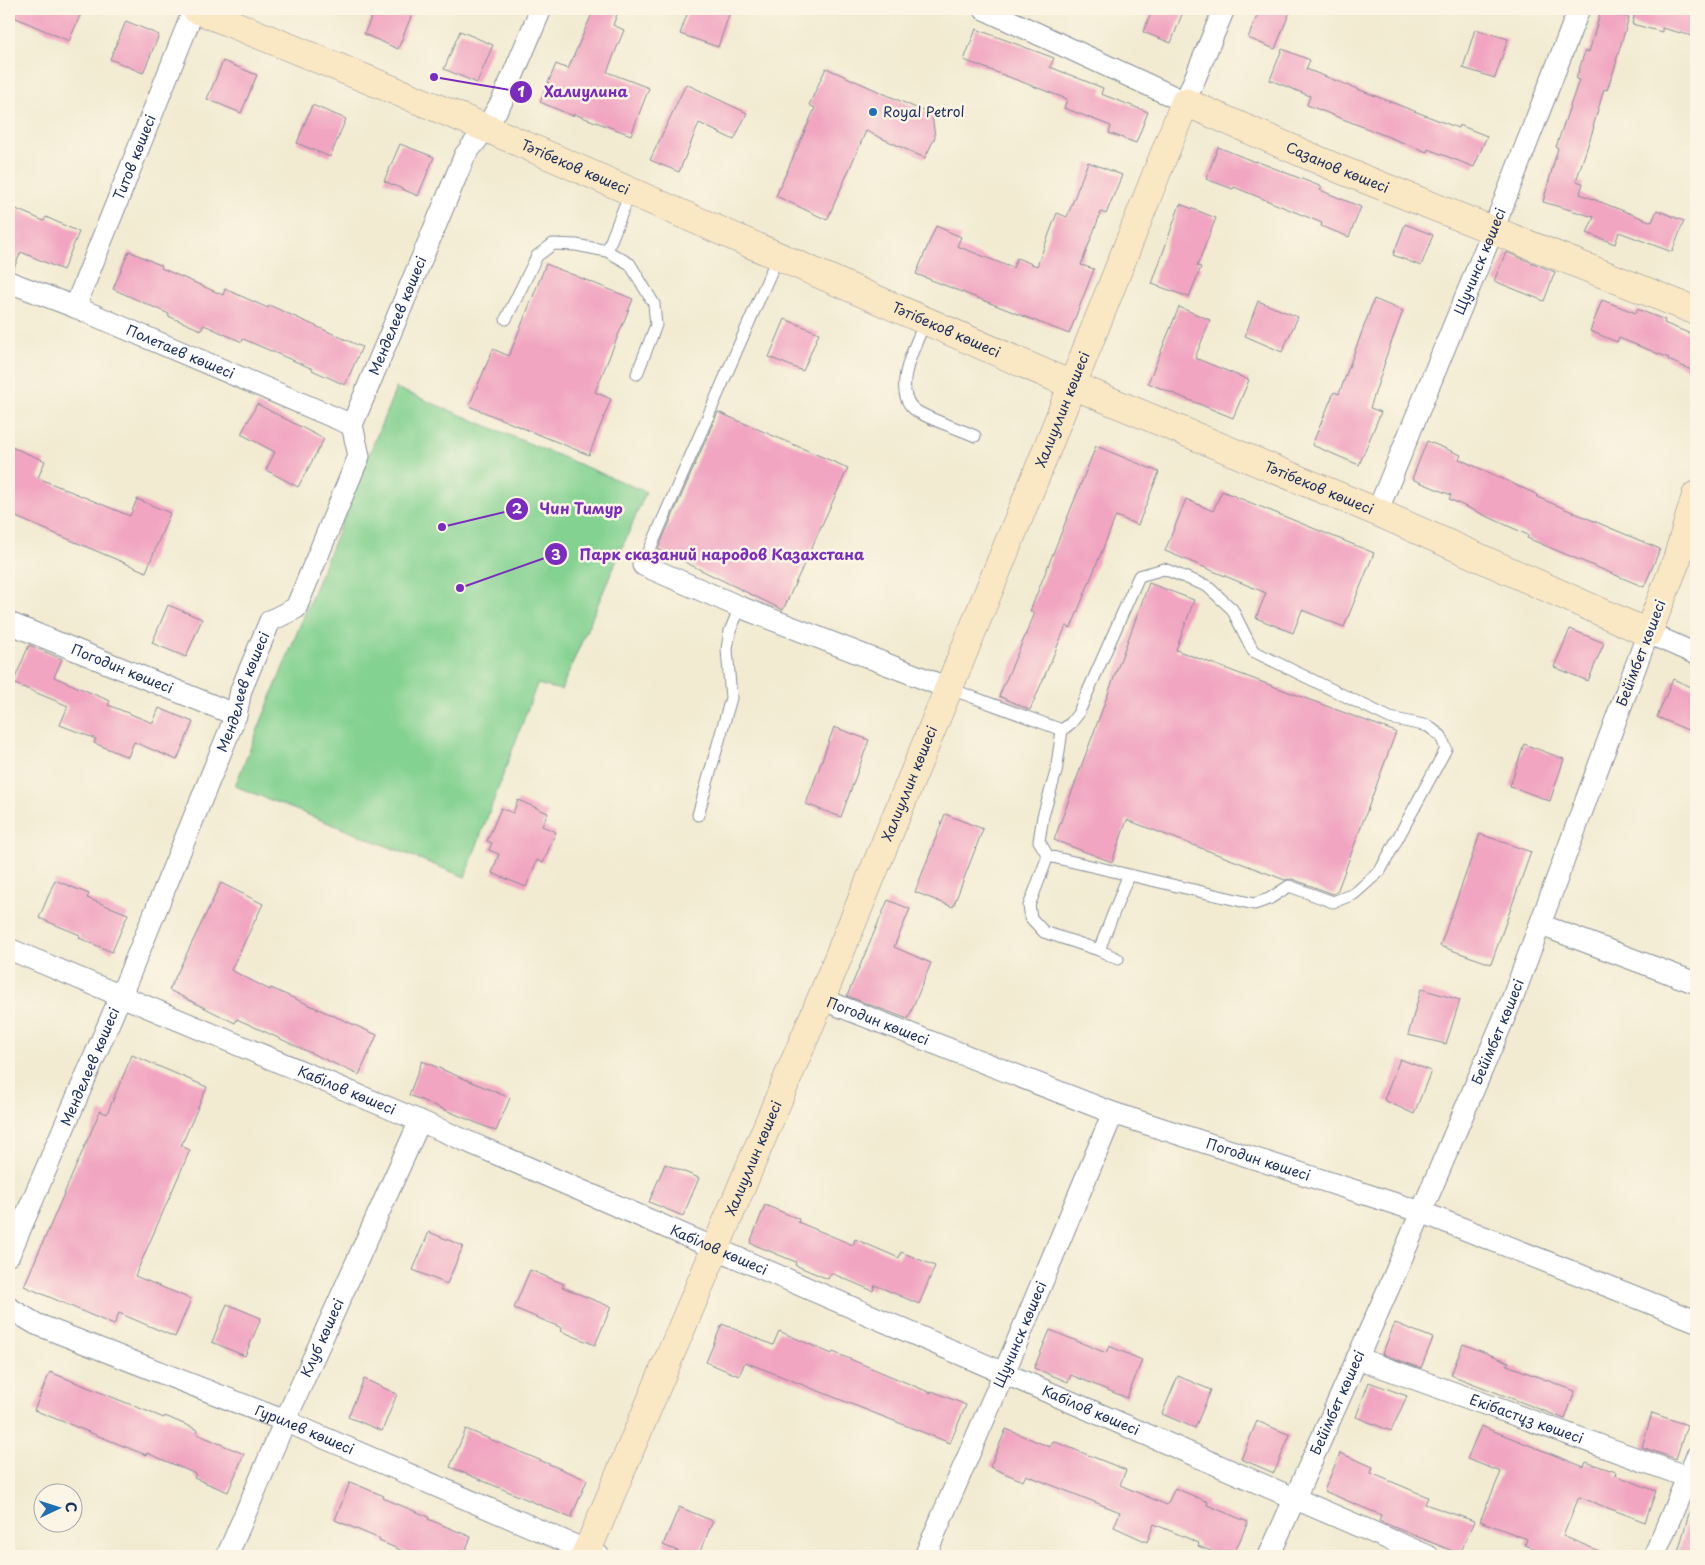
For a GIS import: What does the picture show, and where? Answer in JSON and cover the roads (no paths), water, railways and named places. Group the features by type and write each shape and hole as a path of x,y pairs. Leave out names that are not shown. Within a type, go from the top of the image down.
{"main road":[{"name":"Тәтібеков көшесі","path":"195,9 486,128 1072,385 1377,512 1648,632"},
{"name":"Сазанов көшесі","path":"1185,102 1339,170 1696,311"},
{"name":"Халиуллин көшесі","path":"590,1555 715,1248 1038,471 1185,102"},
{"name":"Бейімбет көшесі","path":"1648,632 1677,559 1696,495"}],"street":[{"name":"Титов көшесі","path":"75,307 195,9"},
{"name":"Менделеев көшесі","path":"9,1256 121,995 236,715 241,690 270,620 296,608 359,456 352,425 465,155 486,128 502,101 541,9"},
{"name":"Сазанов көшесі","path":"984,9 1185,102"},
{"name":"Халиуллин көшесі","path":"1185,102 1224,9"},
{"name":"Щучинск көшесі","path":"1377,512 1493,230 1579,9"},
{"name":"Полетаев көшесі","path":"9,282 75,307 352,425"},
{"path":"643,565 740,607 948,688"},
{"name":"Погодин көшесі","path":"9,623 236,715"},
{"name":"Тәтібеков көшесі","path":"1648,632 1696,654"},
{"name":"Бейімбет көшесі","path":"1269,1556 1421,1212 1513,996 1541,925 1648,632"},
{"path":"1541,925 1696,983"},
{"name":"Кабілов көшесі","path":"9,949 420,1121 1428,1556"},
{"name":"Погодин көшесі","path":"820,999 1113,1113 1421,1212 1696,1321"},
{"name":"Щучинск көшесі","path":"925,1556 1113,1113"},
{"name":"Клуб көшесі","path":"227,1556 285,1421 420,1121"},
{"name":"Гурилев көшесі","path":"9,1308 36,1324 285,1421 590,1555"},
{"name":"Екібастұз көшесі","path":"1357,1358 1692,1479"},
{"path":"1654,1556 1692,1479 1696,1457"}],"lane":[{"path":"607,251 630,192"},
{"path":"506,319 537,256 553,244 576,245 607,251 630,264 654,304 656,325 637,374"},
{"path":"643,565 778,256"},
{"path":"926,320 904,378 905,395 916,411 975,436"},
{"path":"1164,569 1207,586 1232,609 1253,651 1390,718 1428,726 1441,736 1446,749 1380,871 1354,894 1333,902 1289,886 1269,899 1254,904 1048,856 1039,840 1043,816 1056,772 1062,730 1078,714 1139,576 1164,569"},
{"path":"698,815 731,698 727,649 730,631 740,607"},
{"path":"948,688 1062,730"},
{"path":"1048,856 1029,906 1031,918 1044,932 1099,950 1118,959"},
{"path":"1099,950 1128,876"}],"place":[{"name":"Халиулина","path":"434,77"},
{"name":"Royal Petrol","path":"873,112"},
{"name":"Чин Тимур","path":"442,527"},
{"name":"Парк сказаний народов Казахстана","path":"460,588"}]}
